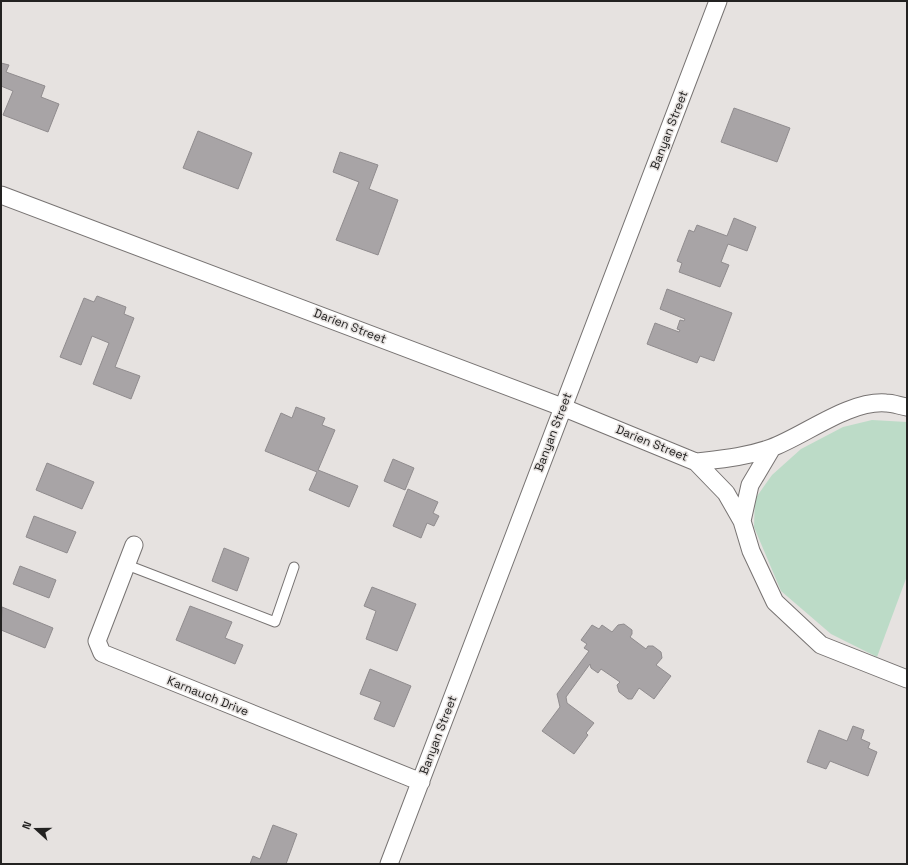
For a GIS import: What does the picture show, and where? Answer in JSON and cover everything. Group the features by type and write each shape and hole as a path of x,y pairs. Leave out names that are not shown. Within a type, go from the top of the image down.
{"street":[{"name":"Banyan Street","path":"389,864 718,1"},
{"name":"Darien Street","path":"1,195 562,407 696,462 726,493 742,521 751,551 775,602 821,645 907,679"},
{"name":"Darien Street","path":"696,462 737,458 772,448 820,423 861,406 885,403 907,407"},
{"name":"Darien Street","path":"742,521 750,485 772,448"},
{"name":"Karnauch Drive","path":"134,545 97,642 102,653 421,782"}],"lane":[{"path":"127,564 275,622 294,567"}],"green space":[{"path":"872,420 907,422 907,576 877,657 831,634 781,591 754,527 755,499 772,475 801,449 843,427"}],"building":[{"path":"1,63 9,65 6,72 45,86 41,97 59,104 48,132 3,115 13,91 1,86"},
{"path":"734,108 790,128 777,162 721,142"},
{"path":"198,131 252,153 238,189 183,168"},
{"path":"340,152 378,165 369,189 398,200 378,255 336,240 359,182 333,172"},
{"path":"734,218 756,227 747,251 728,244 721,262 729,265 720,287 679,272 682,263 677,261 689,230 694,232 697,225 727,236"},
{"path":"667,289 732,313 714,361 700,356 697,363 647,344 655,323 679,332 680,330 677,329 680,320 684,321 685,319 660,309"},
{"path":"97,296 126,307 124,314 134,318 115,367 140,376 131,399 93,384 109,343 92,336 81,365 60,357 84,298 94,302"},
{"path":"296,407 325,418 322,425 335,430 318,470 358,486 349,507 309,490 317,472 265,451 281,413 292,418"},
{"path":"393,459 414,468 405,490 384,481"},
{"path":"47,463 94,482 82,509 36,490"},
{"path":"408,489 438,502 433,513 439,516 434,526 427,523 421,538 393,526"},
{"path":"34,516 76,532 67,553 26,537"},
{"path":"224,548 249,558 237,591 212,581"},
{"path":"20,566 56,580 49,598 13,584"},
{"path":"372,587 416,604 397,651 366,639 376,611 364,606"},
{"path":"190,606 232,622 225,638 243,645 235,664 176,640"},
{"path":"2,607 53,628 45,648 1,630"},
{"path":"624,624 632,630 630,637 646,649 648,646 653,646 661,652 662,658 656,665 671,676 654,699 639,688 632,699 628,699 619,692 617,685 620,682 601,669 598,673 591,668 590,664 566,697 567,703 594,723 586,733 588,735 574,754 542,731 560,707 557,694 589,651 584,648 587,644 581,640 592,625 599,629 602,625 612,632 618,625"},
{"path":"370,669 411,686 394,727 374,719 381,702 360,694"},
{"path":"853,726 864,730 861,739 870,743 868,748 877,752 868,776 830,761 826,769 807,762 819,730 847,741"},
{"path":"273,825 297,834 286,864 250,864 253,856 260,859"}]}
